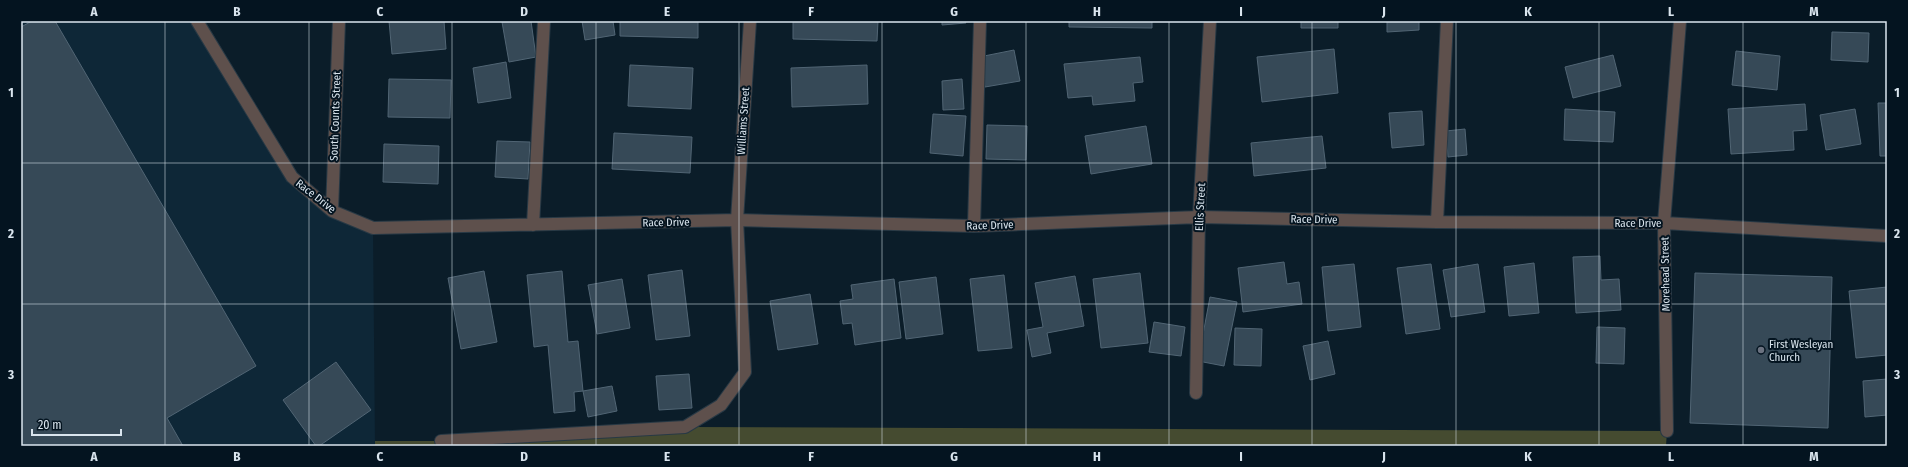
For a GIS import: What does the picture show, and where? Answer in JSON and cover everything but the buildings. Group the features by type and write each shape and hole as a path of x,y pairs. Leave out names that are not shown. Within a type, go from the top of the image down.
{"street":[{"name":"Race Drive","path":"197,21 292,177 332,211 373,228 737,220 974,226 1199,216 1437,222 1664,223 1887,236"},
{"name":"South Counts Street","path":"332,211 339,21"},
{"path":"533,225 544,21"},
{"name":"Williams Street","path":"441,441 685,427 721,406 745,372 737,220 750,21"},
{"path":"974,226 980,21"},
{"name":"Ellis Street","path":"1196,393 1199,216 1210,21"},
{"path":"1437,222 1447,21"},
{"name":"Morehead Street","path":"1667,431 1664,223 1680,21"}],"shaded area":[{"path":"21,21 197,21 292,177 332,211 373,228 375,446 21,446"}],"green space":[{"path":"685,427 1667,431 1666,446 375,446 375,441 441,441"}],"place":[{"name":"First Wesleyan Church","path":"1761,350"}]}
